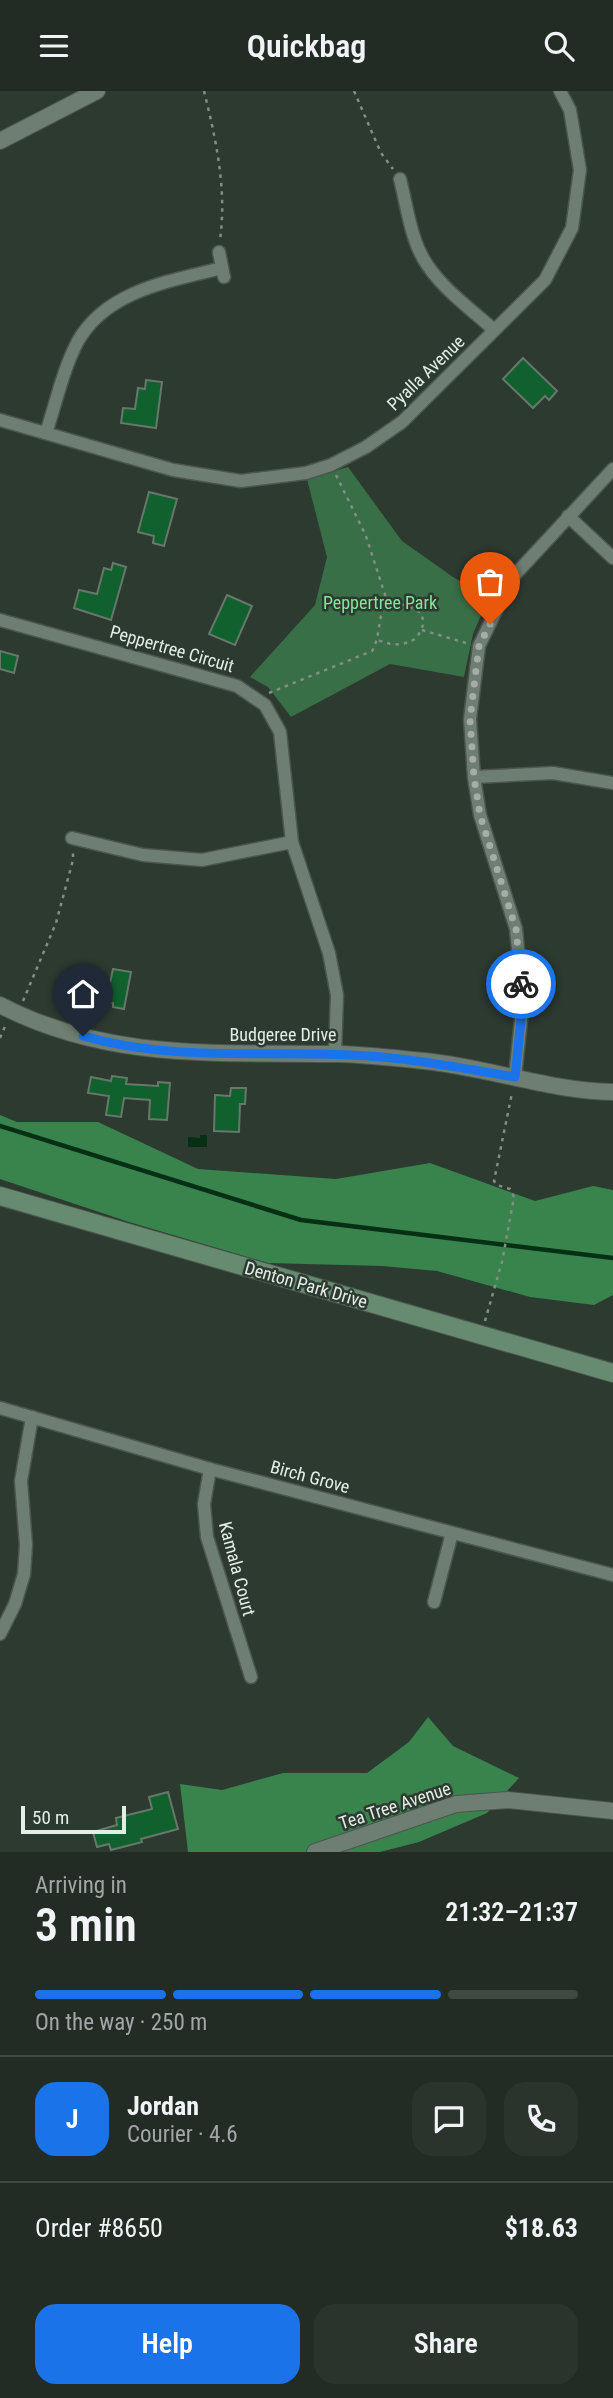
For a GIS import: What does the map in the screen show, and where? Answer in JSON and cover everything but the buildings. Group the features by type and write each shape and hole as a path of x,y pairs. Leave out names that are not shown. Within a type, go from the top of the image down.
{"main road":[{"name":"Denton Park Drive","path":"0,1196 613,1373"}],"street":[{"path":"0,141 97,91"},
{"name":"Pyalla Avenue","path":"0,420 173,470 241,481 306,473 331,465 366,447 402,422 545,280 572,228 580,170 570,110 560,91"},
{"path":"400,179 417,245 427,265 443,284 494,330"},
{"path":"47,433 79,339 95,321 116,302 142,289 223,273 219,252"},
{"path":"513,1085 523,1001 516,929 480,815 474,777 470,719 479,646 512,578 613,469"},
{"path":"568,516 613,558"},
{"name":"Peppertree Circuit","path":"0,620 237,686 265,705"},
{"path":"265,705 280,732 292,842 329,953 337,995 335,1054"},
{"path":"474,777 553,773 613,783"},
{"path":"72,838 143,855 202,860 292,842"},
{"name":"Budgeree Drive","path":"0,1005 18,1014 98,1041 158,1051 232,1055 335,1054 428,1062 513,1085 613,1092"},
{"name":"Birch Grove","path":"0,1408 210,1468 613,1575"},
{"path":"0,1634 16,1604 24,1574 26,1545 21,1481 32,1417"},
{"name":"Kamala Court","path":"210,1468 204,1504 206,1537 251,1677"},
{"path":"434,1602 452,1533"},
{"name":"Tea Tree Avenue","path":"315,1852 456,1804 508,1800 613,1811"}],"path":[{"path":"204,91 216,143 220,180 223,217 219,252"},
{"path":"354,91 381,153 400,179"},
{"path":"265,705 270,692 372,651 378,640 379,623 387,601 366,536 331,465"},
{"path":"378,640 390,645 400,645 417,638 424,623 421,613 409,606 387,601"},
{"path":"422,631 479,646"},
{"path":"18,1014 56,923 73,860 72,838"},
{"path":"480,1335 507,1237 514,1197 510,1189 497,1185 494,1181 513,1085"}],"green space":[{"name":"Peppertree Park","path":"348,467 402,541 453,577 489,597 473,634 464,677 390,664 291,717 268,687 250,677 315,605 327,557 307,479"},
{"path":"0,1115 17,1122 98,1122 198,1169 336,1179 430,1163 535,1201 593,1186 613,1190 613,1295 594,1305 530,1297 437,1271 382,1266 268,1263 129,1222 0,1179"},
{"path":"428,1717 453,1746 519,1778 487,1813 419,1842 380,1852 188,1852 180,1784 222,1790 283,1773 367,1773 409,1742"}],"shaded area":[{"path":"200,1135 207,1135 207,1147 188,1147 188,1137 200,1138"}],"waterway":[{"path":"0,1126 301,1220 613,1258"}],"way so far":[{"path":"490,624 479,646 470,719 474,777 480,815 516,929 521,984"}],"route":[{"path":"83,1036 158,1051 232,1055 353,1055 428,1062 515,1077 523,1001 521,984"}]}
